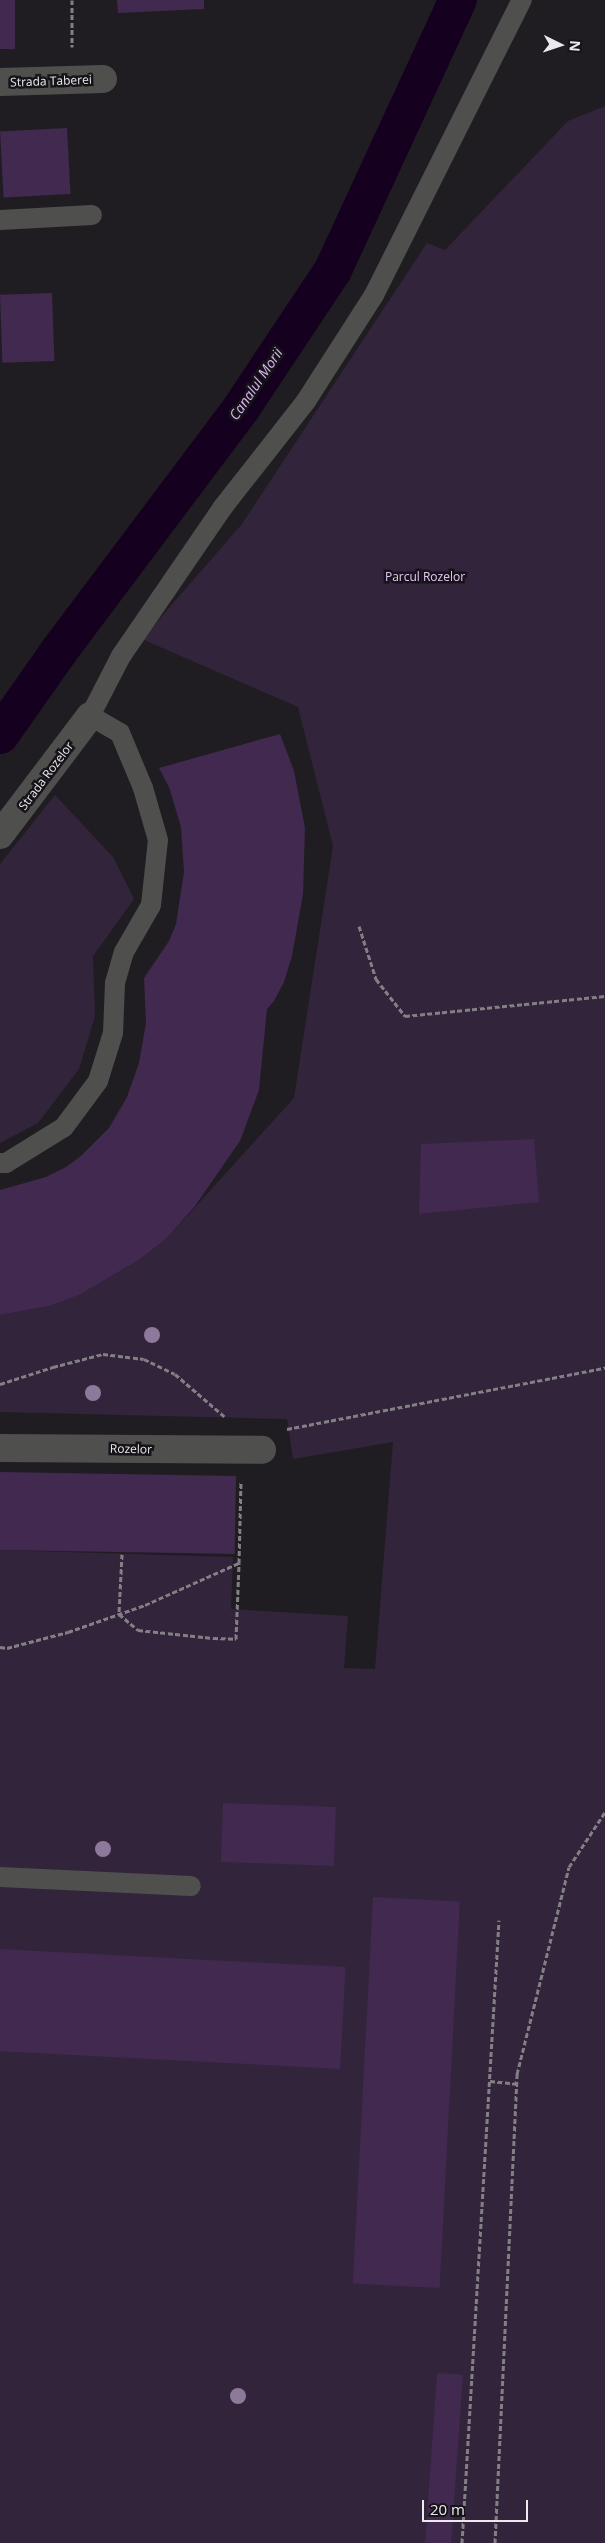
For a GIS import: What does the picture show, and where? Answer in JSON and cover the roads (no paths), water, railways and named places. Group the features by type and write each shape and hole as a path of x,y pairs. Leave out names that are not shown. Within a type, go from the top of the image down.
{"street":[{"name":"Strada Taberei","path":"0,82 103,79"},
{"name":"Strada Rozelor","path":"0,835 90,716"},
{"name":"Rozelor","path":"0,1448 262,1450"}],"lane":[{"path":"0,1163 6,1163 64,1127 98,1081 113,1034 115,983 124,952 151,905 158,840 143,788 120,733 90,716 121,656 223,507 306,401 374,295 522,0"},
{"path":"0,220 92,215"},
{"path":"0,1877 191,1886"}],"waterway":[{"name":"Canalul Morii","path":"0,735 59,651 242,407 333,270 458,0"}],"park label":[{"name":"Parcul Rozelor","path":"425,577"}]}
